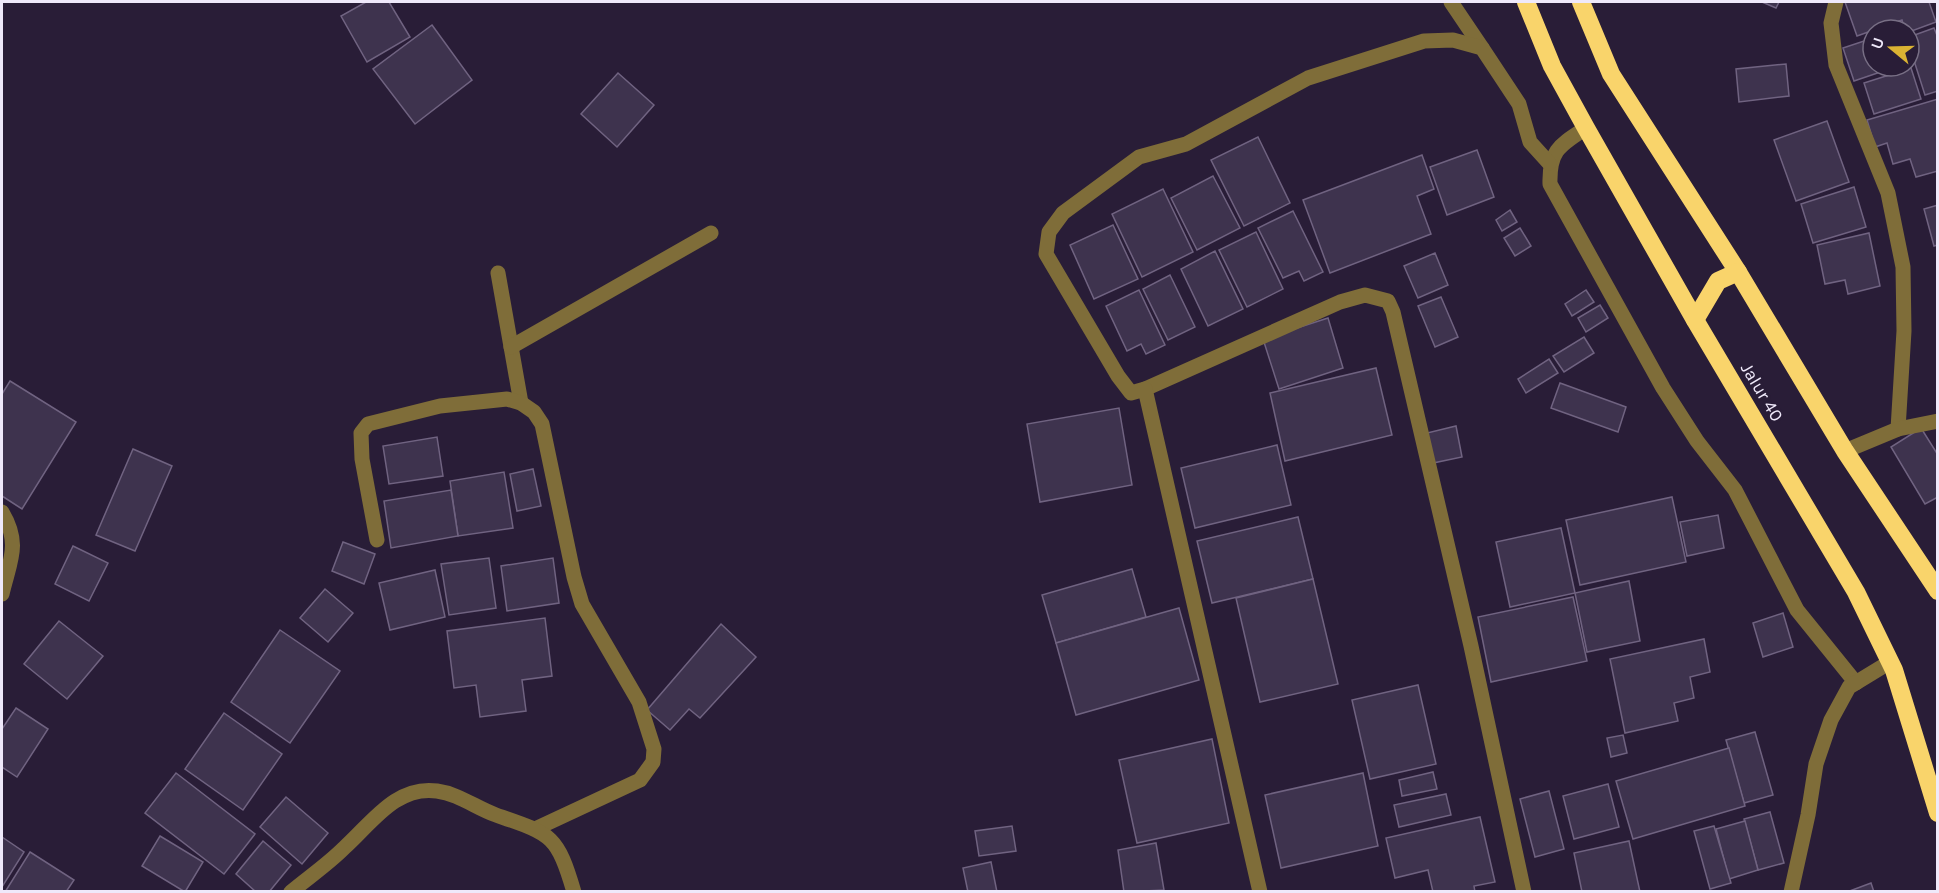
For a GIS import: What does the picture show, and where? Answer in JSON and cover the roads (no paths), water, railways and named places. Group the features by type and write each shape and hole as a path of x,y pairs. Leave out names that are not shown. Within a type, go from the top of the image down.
{"highway":[{"name":"Jalur 40","path":"1526,2 1552,66 1586,128 1695,320 1856,592 1890,663 1938,813"},
{"path":"1581,2 1611,74 1738,272 1845,451 1938,591"},
{"path":"1695,320 1718,280 1738,272"}],"street":[{"path":"1451,2 1519,104 1530,142 1549,163"},
{"path":"1836,2 1831,24 1836,65 1888,194 1903,267 1904,331 1898,429"},
{"path":"1482,48 1453,40 1424,40 1308,78 1186,144 1139,157 1063,213 1049,232 1046,254 1118,376 1131,393 1145,389 1340,302 1365,295 1377,296 1388,301 1393,312 1471,646 1524,891"},
{"path":"1586,128 1562,144 1549,163 1550,184 1663,388 1697,441 1735,490 1797,610 1856,683"},
{"path":"511,347 711,233"},
{"path":"498,273 521,403"},
{"path":"1145,389 1260,891"},
{"path":"376,540 362,459 361,433 368,424 440,406 507,399 521,403 534,412 542,424 574,577 582,604 639,702 654,750 653,762 640,780 535,829"},
{"path":"1845,451 1898,429 1938,421"},
{"path":"2,512 12,528 14,545 2,594"},
{"path":"1791,891 1808,815 1816,764 1831,720 1849,687 1890,663"},
{"path":"291,891 345,848 374,815 405,796 435,790 456,795 487,812 535,829 554,842 564,859 574,891"}]}
